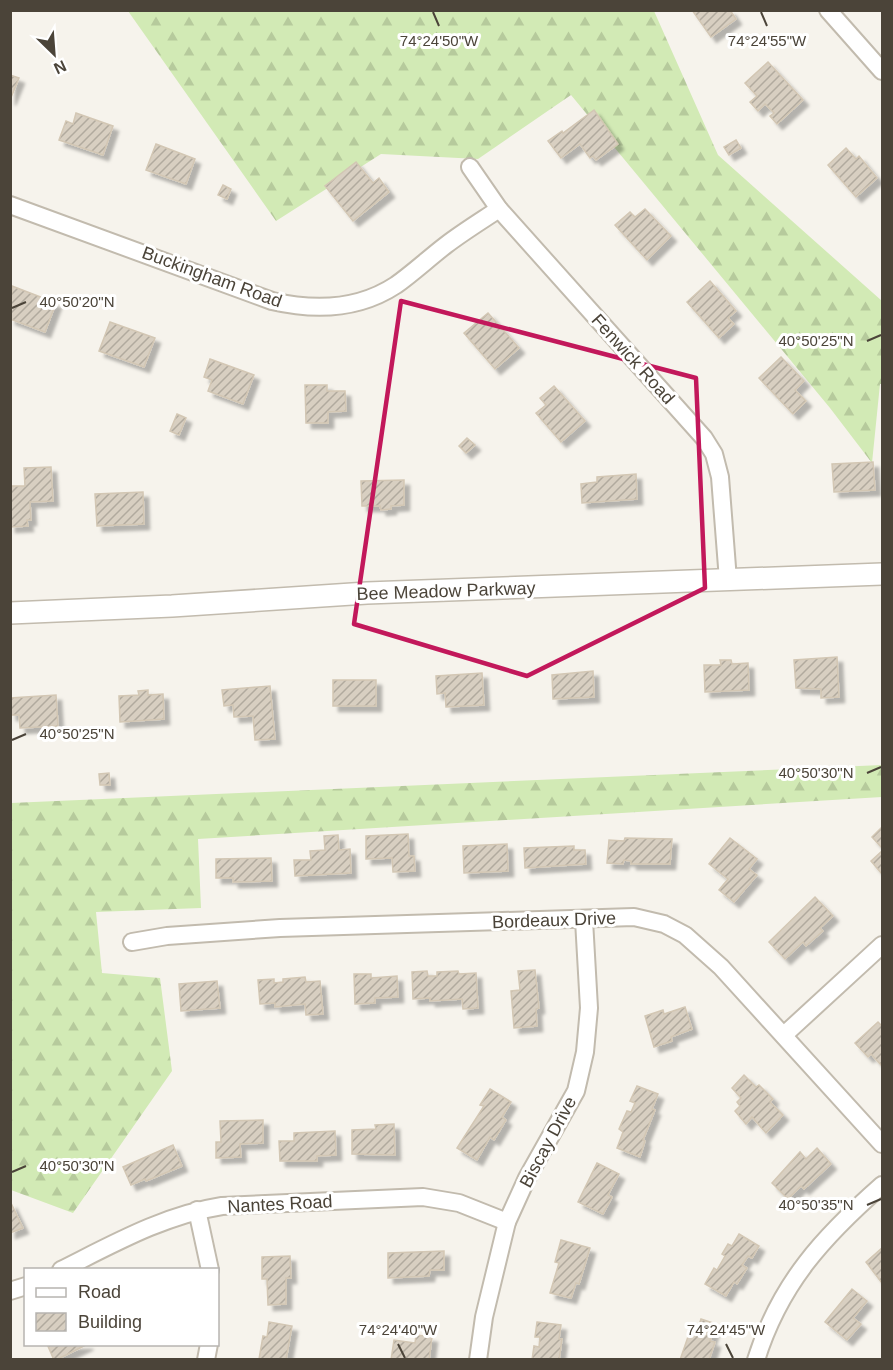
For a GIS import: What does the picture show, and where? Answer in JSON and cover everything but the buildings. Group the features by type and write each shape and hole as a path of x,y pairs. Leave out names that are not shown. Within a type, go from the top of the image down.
{"street":[{"path":"828,10 882,71"},
{"name":"Fenwick Road","path":"470,166 499,209 704,438 714,454 720,477 728,580"},
{"name":"Buckingham Road","path":"10,205 272,301 315,308 338,307 372,298 395,285 446,245 499,209"},
{"name":"Bee Meadow Parkway","path":"10,613 172,606 367,593 882,574"},
{"name":"Bordeaux Drive","path":"132,942 168,936 280,928 634,917 664,924 685,935 721,967 882,1144"},
{"name":"Biscay Drive","path":"478,1359 484,1317 507,1222 528,1178 576,1091 585,1052 589,1008 584,920"},
{"path":"784,1035 882,945"},
{"path":"756,1359 769,1325 791,1283 818,1245 882,1185"},
{"name":"Nantes Road","path":"63,1268 151,1226 197,1210 222,1206 423,1197 459,1203 507,1222"},
{"path":"197,1210 210,1268"}],"highlighted area":[{"path":"401,301 696,378 705,588 527,676 354,624"}],"green space":[{"path":"128,11 654,11 718,155 882,301 882,384 880,384 872,463 830,408 571,95 478,159 381,154 276,221"},
{"path":"882,765 882,797 198,839 201,908 96,912 102,973 160,978 172,1071 73,1213 11,1190 11,803"}]}
